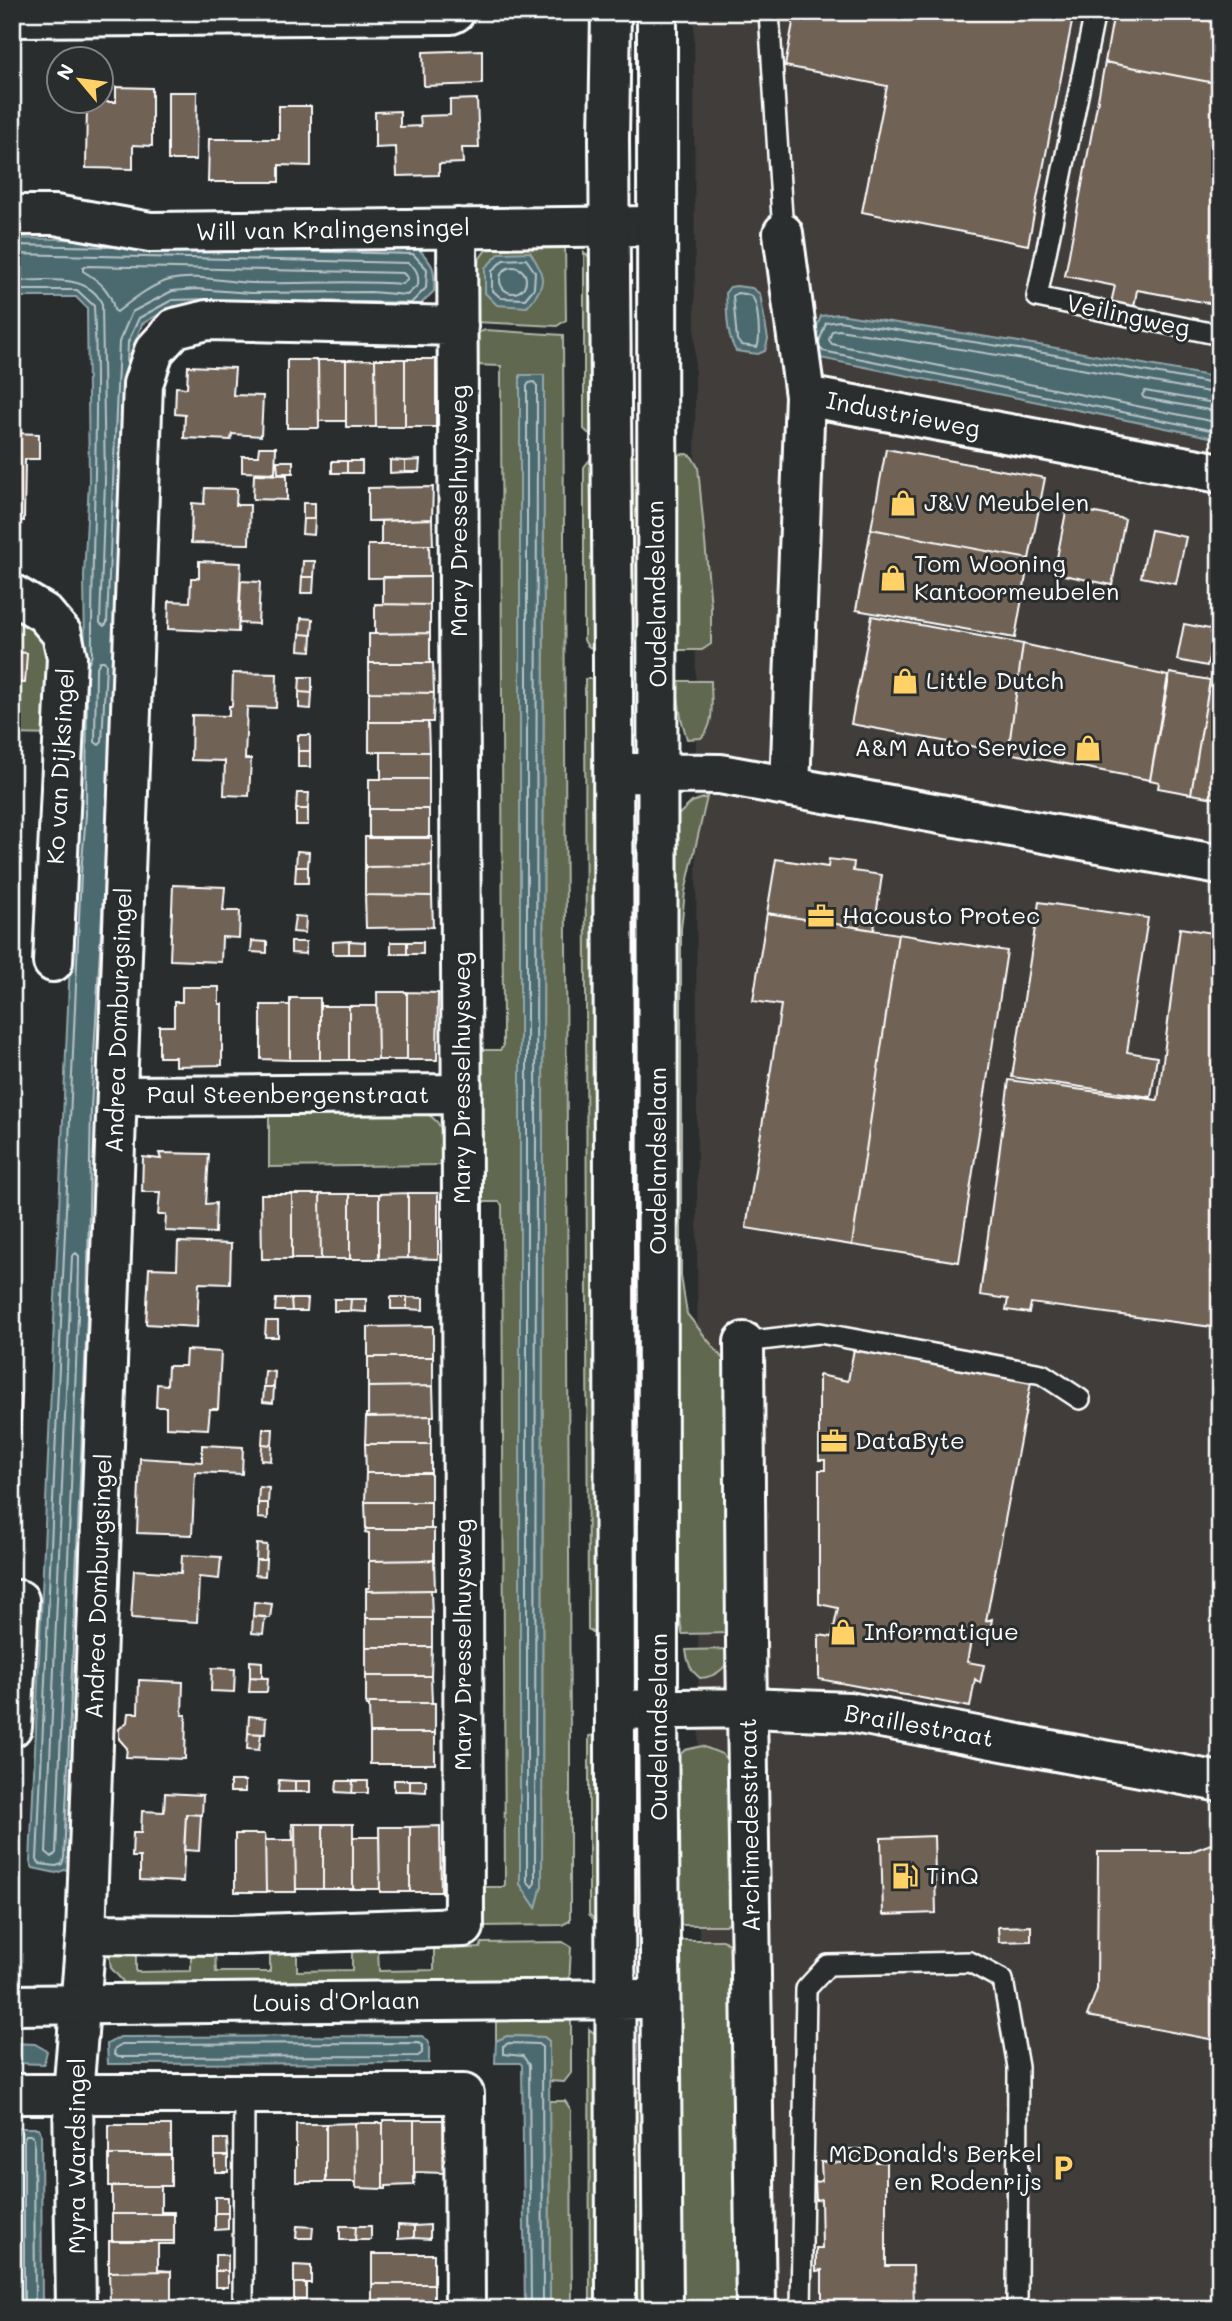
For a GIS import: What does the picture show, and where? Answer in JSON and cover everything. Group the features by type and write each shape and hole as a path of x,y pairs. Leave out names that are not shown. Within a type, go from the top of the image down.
{"street":[{"path":"12,17 455,12"},
{"name":"Oudelandselaan","path":"611,12 616,2309"},
{"name":"Oudelandselaan","path":"656,12 658,1709 663,2309"},
{"name":"Will van Kralingensingel","path":"12,215 55,215 150,232 655,226"},
{"name":"Mary Dresselhuysweg","path":"86,1934 232,1936 464,1927 457,228"},
{"path":"783,233 805,396"},
{"name":"Andrea Domburgsingel","path":"79,2004 86,1934 143,384 154,351 175,328 206,320 458,326"},
{"name":"Industrieweg","path":"790,787 805,396 1220,473"},
{"name":"Ko van Dijksingel","path":"12,594 44,612 62,634 67,657 53,962"},
{"path":"613,773 720,774 1220,865"},
{"name":"Paul Steenbergenstraat","path":"117,1096 460,1094"},
{"name":"Archimedesstraat","path":"744,1342 756,2309"},
{"path":"12,1727 19,1600"},
{"name":"Braillestraat","path":"615,1710 748,1708 849,1712 1220,1783"},
{"name":"Louis d'Orlaan","path":"12,2005 660,2000"},
{"name":"Myra Wardsingel","path":"76,2309 73,2094 79,2004"},
{"path":"12,2094 464,2094 465,2309"}],"lane":[{"path":"769,12 783,233"},
{"name":"Veilingweg","path":"1095,12 1037,297 1220,335"},
{"path":"744,1342 820,1333 1042,1374 1080,1399"},
{"path":"800,2309 806,1989 828,1965 970,1962 1003,1980 1018,2067 1017,2309"},
{"path":"243,2309 244,2094"}],"shaded area":[{"path":"694,12 1220,12 1220,2309 700,2309"}],"green space":[{"path":"503,243 565,243 566,320 557,326 474,322 476,264 485,251"},
{"path":"584,252 591,259 593,438 584,429"},
{"path":"485,330 563,335 570,1921 562,1925 479,1926 479,1887 505,1885 502,1205 499,1202 476,1202 477,1050 500,1050 503,1047 501,366 474,365 473,335","holes":["521,375 544,376 542,1885 536,1907 520,1884"]},
{"path":"687,454 698,467 711,606 711,644 702,650 673,650 663,455"},
{"path":"645,455 647,650 619,649 618,456"},
{"path":"592,457 601,457 602,649 591,648 584,640 584,467"},
{"path":"12,609 22,611 54,652 53,735 12,734"},
{"path":"585,679 602,679 606,1635 594,1634 588,1629"},
{"path":"676,681 711,681 711,719 701,738 687,739"},
{"path":"707,797 685,892 681,929 681,1276 687,1314 732,1370 732,1633 682,1634 666,1513 676,817 692,802"},
{"path":"638,851 650,1611 623,1611 632,853"},
{"path":"269,1110 418,1110 435,1119 439,1125 443,1139 444,1165 269,1167"},
{"path":"731,1649 722,1670 700,1678 690,1666 686,1650"},
{"path":"605,1733 597,1923 589,1914 589,1736"},
{"path":"702,1746 722,1754 730,1764 732,1921 725,1925 667,1925 677,1757 685,1750"},
{"path":"638,1777 641,1777 651,1924 625,1924 634,1786"},
{"path":"668,1940 723,1940 734,1948 735,2309 677,2309"},
{"path":"563,1942 571,1947 569,1986 127,1986 111,1968 109,1953 136,1951 136,1972 191,1971 191,1950 215,1951 216,1972 270,1972 270,1950 297,1950 297,1971 352,1970 352,1949 378,1949 379,1971 434,1970 434,1949 480,1948 482,1943"},
{"path":"496,2020 571,2020 571,2073 564,2082 549,2081 549,2041 544,2037 507,2036 496,2041"},
{"path":"589,2029 598,2036 608,2309 590,2309"},
{"path":"633,2091 644,2092 653,2309 625,2309"},
{"path":"549,2101 565,2101 571,2110 572,2309 550,2309"}],"water":[{"path":"12,238 417,247 430,263 434,276 434,291 414,311 174,306 142,324 135,343 71,1860 68,1869 56,1873 33,1868 30,1862 74,872 79,815 80,664 85,655 84,576 89,481 87,308 76,297 12,297"},
{"path":"530,252 541,274 538,292 527,307 497,305 485,293 485,268 500,253"},
{"path":"730,287 752,288 760,294 768,339 765,351 758,354 736,351 730,338 726,292"},
{"path":"839,314 1045,346 1220,378 1220,439 815,357 811,343 821,316"},
{"path":"520,375 544,375 542,1885 536,1908 520,1884"},
{"path":"422,2036 429,2042 429,2063 108,2064 107,2044 120,2037"},
{"path":"507,2036 544,2037 549,2041 550,2309 525,2309 522,2065 495,2063 496,2041"},
{"path":"12,2043 35,2044 47,2051 44,2064 12,2063"},
{"path":"20,2128 38,2128 41,2133 42,2309 17,2309 17,2135"}],"building":[{"path":"795,12 1074,12 1028,245 862,212 887,86 785,66"},
{"path":"1114,12 1220,12 1220,84 1105,62"},
{"path":"482,50 482,84 424,86 423,52"},
{"path":"1105,62 1220,84 1220,305 1137,290 1134,307 1111,303 1115,286 1065,276"},
{"path":"116,87 152,88 152,146 133,145 133,169 86,168 87,116 116,116"},
{"path":"168,92 197,92 196,160 168,160"},
{"path":"477,99 479,148 462,148 463,163 439,164 439,175 397,176 396,147 375,148 375,112 400,111 400,127 421,126 420,116 450,115 450,100"},
{"path":"279,106 311,106 311,166 279,165 279,182 208,182 209,139 279,139"},
{"path":"375,359 405,359 405,427 376,427"},
{"path":"375,359 376,427 346,427 346,360"},
{"path":"405,359 436,359 436,427 405,427"},
{"path":"287,360 318,360 319,428 287,428"},
{"path":"318,360 346,360 346,421 319,421"},
{"path":"188,366 235,368 233,395 263,396 261,436 232,434 231,440 184,438 185,415 175,414 176,387 187,388"},
{"path":"12,433 39,434 39,459 25,459 24,521 12,520"},
{"path":"259,447 276,447 275,473 242,472 242,456 258,456"},
{"path":"886,449 1045,478 1029,559 871,529"},
{"path":"390,460 405,461 405,472 390,473"},
{"path":"420,460 419,472 405,472 405,461"},
{"path":"277,461 293,461 293,473 278,473"},
{"path":"332,461 347,461 347,473 332,473"},
{"path":"347,461 362,461 362,473 347,473"},
{"path":"254,474 287,475 287,500 253,499"},
{"path":"433,487 432,519 368,521 368,488"},
{"path":"205,488 237,489 236,505 250,505 249,544 191,543 192,503 204,504"},
{"path":"303,503 315,503 315,519 303,519"},
{"path":"1067,507 1125,519 1112,585 1054,573"},
{"path":"303,519 315,519 314,535 302,534"},
{"path":"432,519 433,545 381,545 381,521"},
{"path":"871,529 1029,559 1015,638 856,610"},
{"path":"1151,530 1186,537 1176,584 1141,577"},
{"path":"368,545 429,545 430,577 368,578"},
{"path":"199,561 241,563 238,632 168,629 169,601 190,602 191,578 199,578"},
{"path":"303,561 315,561 314,577 302,577"},
{"path":"302,577 314,577 313,593 301,593"},
{"path":"383,577 430,577 430,605 383,604"},
{"path":"241,581 260,582 258,624 239,623"},
{"path":"375,604 430,605 430,633 375,634"},
{"path":"872,616 1023,644 1008,753 851,724"},
{"path":"301,618 313,619 312,635 300,634"},
{"path":"1184,624 1215,630 1207,666 1177,660"},
{"path":"430,633 430,663 369,663 369,634"},
{"path":"300,634 312,635 311,651 299,650"},
{"path":"1023,644 1168,676 1150,780 1008,753"},
{"path":"12,647 14,652 27,653 25,683 12,682"},
{"path":"369,663 433,663 434,693 369,692"},
{"path":"233,673 277,674 276,708 247,707 245,759 251,759 249,796 224,795 225,761 191,760 192,715 229,716"},
{"path":"1170,673 1210,680 1191,794 1158,788 1159,782 1150,780"},
{"path":"300,677 312,677 312,693 299,692"},
{"path":"1210,680 1220,682 1220,799 1191,794"},
{"path":"299,692 312,693 311,709 299,708"},
{"path":"369,692 434,693 433,722 369,722"},
{"path":"369,722 428,722 429,752 369,752"},
{"path":"298,735 310,735 310,751 298,751"},
{"path":"298,751 310,751 310,767 298,767"},
{"path":"381,752 429,752 429,779 381,779"},
{"path":"369,779 429,779 429,809 369,809"},
{"path":"297,793 309,793 308,809 296,809"},
{"path":"296,809 308,809 308,825 296,825"},
{"path":"369,809 429,809 429,838 369,838"},
{"path":"365,837 432,837 432,866 365,867"},
{"path":"297,851 309,852 308,867 296,867"},
{"path":"776,859 828,867 829,859 854,862 853,871 882,875 874,930 767,913"},
{"path":"432,866 432,896 365,895 365,867"},
{"path":"296,867 308,867 308,883 295,883"},
{"path":"173,885 225,887 223,911 240,911 239,938 222,937 221,962 170,960"},
{"path":"365,895 432,896 433,927 366,928"},
{"path":"1039,902 1148,918 1127,1052 1157,1057 1151,1097 1012,1077"},
{"path":"767,913 898,934 852,1245 746,1228 781,1005 753,1001"},
{"path":"295,916 306,917 305,933 293,932"},
{"path":"1180,928 1220,934 1220,1328 1031,1303 1029,1313 1006,1310 1008,1299 980,1295 1009,1080 1158,1100"},
{"path":"898,934 1007,951 959,1262 852,1245"},
{"path":"252,941 267,942 267,953 251,952"},
{"path":"349,941 365,942 365,954 349,954"},
{"path":"349,941 349,954 333,954 333,942"},
{"path":"291,942 306,942 306,954 291,953"},
{"path":"391,942 407,942 407,954 391,954"},
{"path":"407,942 423,942 423,954 407,954"},
{"path":"182,987 219,987 219,1004 222,1004 222,1065 175,1066 175,1057 159,1057 159,1026 174,1026 174,1002 182,1002"},
{"path":"377,992 407,992 407,1060 378,1060"},
{"path":"407,992 438,993 437,1060 407,1060"},
{"path":"290,998 320,998 320,1060 290,1060"},
{"path":"261,1005 290,1005 290,1060 261,1059"},
{"path":"320,1006 349,1006 349,1060 320,1060"},
{"path":"349,1006 377,1006 378,1060 349,1060"},
{"path":"159,1153 209,1154 206,1204 216,1203 215,1233 165,1231 166,1215 158,1215 160,1192 142,1192 143,1157 161,1159"},
{"path":"408,1193 408,1258 379,1259 379,1194"},
{"path":"408,1193 438,1193 438,1259 408,1258"},
{"path":"261,1194 292,1194 292,1259 262,1259"},
{"path":"292,1194 320,1194 321,1259 292,1259"},
{"path":"320,1194 350,1194 350,1259 321,1259"},
{"path":"350,1194 379,1194 379,1259 350,1259"},
{"path":"178,1242 231,1244 230,1284 199,1283 197,1327 146,1324 149,1268 177,1269"},
{"path":"391,1297 407,1297 407,1309 391,1309"},
{"path":"407,1297 423,1298 423,1310 407,1309"},
{"path":"276,1299 291,1299 292,1311 275,1311"},
{"path":"291,1299 308,1299 307,1311 292,1311"},
{"path":"334,1299 351,1299 350,1311 334,1311"},
{"path":"351,1299 366,1299 366,1312 350,1311"},
{"path":"266,1321 278,1321 278,1337 265,1337"},
{"path":"433,1326 433,1357 368,1357 368,1327"},
{"path":"854,1349 1031,1382 986,1621 992,1619 989,1637 973,1633 970,1646 967,1662 984,1665 980,1683 975,1679 970,1707 819,1679 819,1635 832,1637 838,1608 819,1604 819,1470 825,1470 825,1460 819,1460 819,1375 848,1381"},
{"path":"186,1350 221,1352 218,1409 210,1409 208,1429 166,1427 166,1407 156,1407 157,1384 167,1385 168,1366 185,1366"},
{"path":"368,1357 433,1357 433,1386 368,1387"},
{"path":"265,1371 275,1372 274,1387 264,1387"},
{"path":"433,1386 434,1416 366,1417 368,1387"},
{"path":"264,1387 274,1387 273,1403 263,1402"},
{"path":"12,1394 22,1394 20,1433 12,1432"},
{"path":"431,1416 431,1444 365,1444 366,1417"},
{"path":"263,1429 273,1429 272,1445 262,1444"},
{"path":"262,1444 272,1445 271,1461 261,1460"},
{"path":"365,1444 431,1444 431,1473 366,1473"},
{"path":"202,1445 243,1447 242,1474 195,1472 192,1535 137,1533 140,1458 202,1462"},
{"path":"366,1473 431,1473 431,1502 365,1502"},
{"path":"259,1487 269,1488 268,1503 258,1503"},
{"path":"365,1502 431,1502 431,1529 366,1529"},
{"path":"258,1503 268,1503 268,1519 258,1518"},
{"path":"366,1529 434,1529 434,1560 369,1561 369,1533 365,1532"},
{"path":"257,1544 267,1545 266,1560 256,1560"},
{"path":"182,1555 221,1557 219,1579 199,1577 197,1622 131,1618 134,1570 181,1573"},
{"path":"256,1560 266,1560 265,1576 255,1575"},
{"path":"434,1560 435,1590 366,1591 366,1588 369,1588 369,1561"},
{"path":"431,1590 432,1618 366,1618 366,1591"},
{"path":"254,1602 272,1604 270,1618 253,1616"},
{"path":"253,1616 265,1617 263,1634 252,1633"},
{"path":"366,1618 432,1618 432,1647 366,1647"},
{"path":"366,1647 432,1647 431,1676 366,1676"},
{"path":"250,1661 262,1662 262,1678 250,1677"},
{"path":"212,1668 235,1669 234,1692 211,1691"},
{"path":"366,1676 431,1676 432,1703 366,1703"},
{"path":"250,1677 268,1678 267,1692 249,1692"},
{"path":"139,1680 183,1682 182,1715 186,1715 185,1759 126,1757 127,1748 119,1739 119,1729 127,1722 128,1713 138,1713"},
{"path":"366,1703 435,1703 435,1733 370,1733 369,1706"},
{"path":"249,1716 266,1718 265,1734 248,1733"},
{"path":"248,1733 261,1734 259,1750 247,1749"},
{"path":"370,1733 435,1733 435,1764 370,1764"},
{"path":"279,1780 295,1781 295,1792 278,1792"},
{"path":"394,1780 410,1780 410,1791 394,1791"},
{"path":"410,1780 426,1780 426,1792 410,1791"},
{"path":"230,1781 245,1781 245,1792 230,1792"},
{"path":"295,1781 310,1781 310,1792 295,1792"},
{"path":"337,1781 353,1781 352,1793 336,1792"},
{"path":"353,1781 368,1781 368,1793 352,1793"},
{"path":"165,1793 203,1795 202,1815 186,1814 183,1882 140,1880 140,1857 132,1857 133,1833 141,1833 142,1811 164,1812"},
{"path":"186,1814 201,1815 199,1851 184,1850"},
{"path":"292,1824 295,1824 296,1892 266,1892 265,1834 266,1840 293,1840"},
{"path":"295,1824 323,1824 323,1889 296,1889"},
{"path":"323,1824 353,1824 353,1889 323,1889"},
{"path":"440,1826 441,1892 410,1892 410,1827"},
{"path":"379,1827 410,1827 410,1892 380,1892"},
{"path":"235,1834 265,1834 266,1892 235,1892"},
{"path":"934,1836 936,1913 883,1915 881,1838"},
{"path":"353,1837 379,1837 380,1889 353,1889"},
{"path":"1220,1842 1220,2041 1087,2016 1097,1989 1098,1852 1190,1852"},
{"path":"1031,1926 1031,1941 999,1942 998,1927"},
{"path":"383,2120 414,2120 414,2185 386,2186 386,2189 383,2189"},
{"path":"414,2120 444,2120 444,2173 415,2172 414,2185"},
{"path":"355,2123 383,2123 383,2189 356,2188"},
{"path":"355,2123 356,2188 354,2182 326,2182 326,2124"},
{"path":"296,2124 326,2124 326,2182 296,2182"},
{"path":"109,2125 171,2125 171,2155 109,2155"},
{"path":"215,2139 227,2139 228,2156 215,2156"},
{"path":"843,2149 876,2149 876,2162 886,2162 886,2266 913,2266 914,2309 822,2309 822,2270 816,2271 816,2248 822,2248 821,2199 816,2200 815,2182 822,2181 821,2162 844,2163"},
{"path":"109,2155 171,2155 171,2186 109,2186"},
{"path":"215,2156 228,2156 228,2172 215,2172"},
{"path":"112,2186 161,2186 161,2212 174,2214 112,2214"},
{"path":"215,2197 228,2197 228,2213 215,2213"},
{"path":"215,2213 228,2213 228,2229 215,2230"},
{"path":"112,2214 174,2214 174,2241 112,2241"},
{"path":"398,2225 414,2226 414,2238 398,2239"},
{"path":"430,2225 430,2239 414,2238 414,2226"},
{"path":"297,2226 313,2227 312,2238 296,2238"},
{"path":"340,2226 356,2226 355,2240 340,2240"},
{"path":"356,2226 371,2226 371,2240 355,2240"},
{"path":"109,2241 174,2241 174,2244 158,2244 158,2270 171,2271 109,2272"},
{"path":"372,2254 434,2254 434,2284 372,2284"},
{"path":"215,2255 228,2255 228,2271 215,2271"},
{"path":"294,2265 311,2266 311,2283 294,2283"},
{"path":"171,2271 171,2302 153,2302 153,2309 115,2309 115,2302 110,2302 109,2272"},
{"path":"215,2271 228,2271 228,2287 215,2287"},
{"path":"294,2283 306,2283 306,2300 294,2300"},
{"path":"372,2284 434,2284 434,2309 372,2309"}],"place":[{"name":"J&V Meubelen","path":"903,503"},
{"name":"Tom Wooning Kantoormeubelen","path":"893,578"},
{"name":"Little Dutch","path":"905,681"},
{"name":"A&M Auto Service","path":"1088,748"},
{"name":"Hacousto Protec","path":"821,916"},
{"name":"DataByte","path":"834,1441"},
{"name":"Informatique","path":"843,1632"},
{"name":"TinQ","path":"905,1876"},
{"name":"McDonald's Berkel en Rodenrijs","path":"1063,2168"}]}
